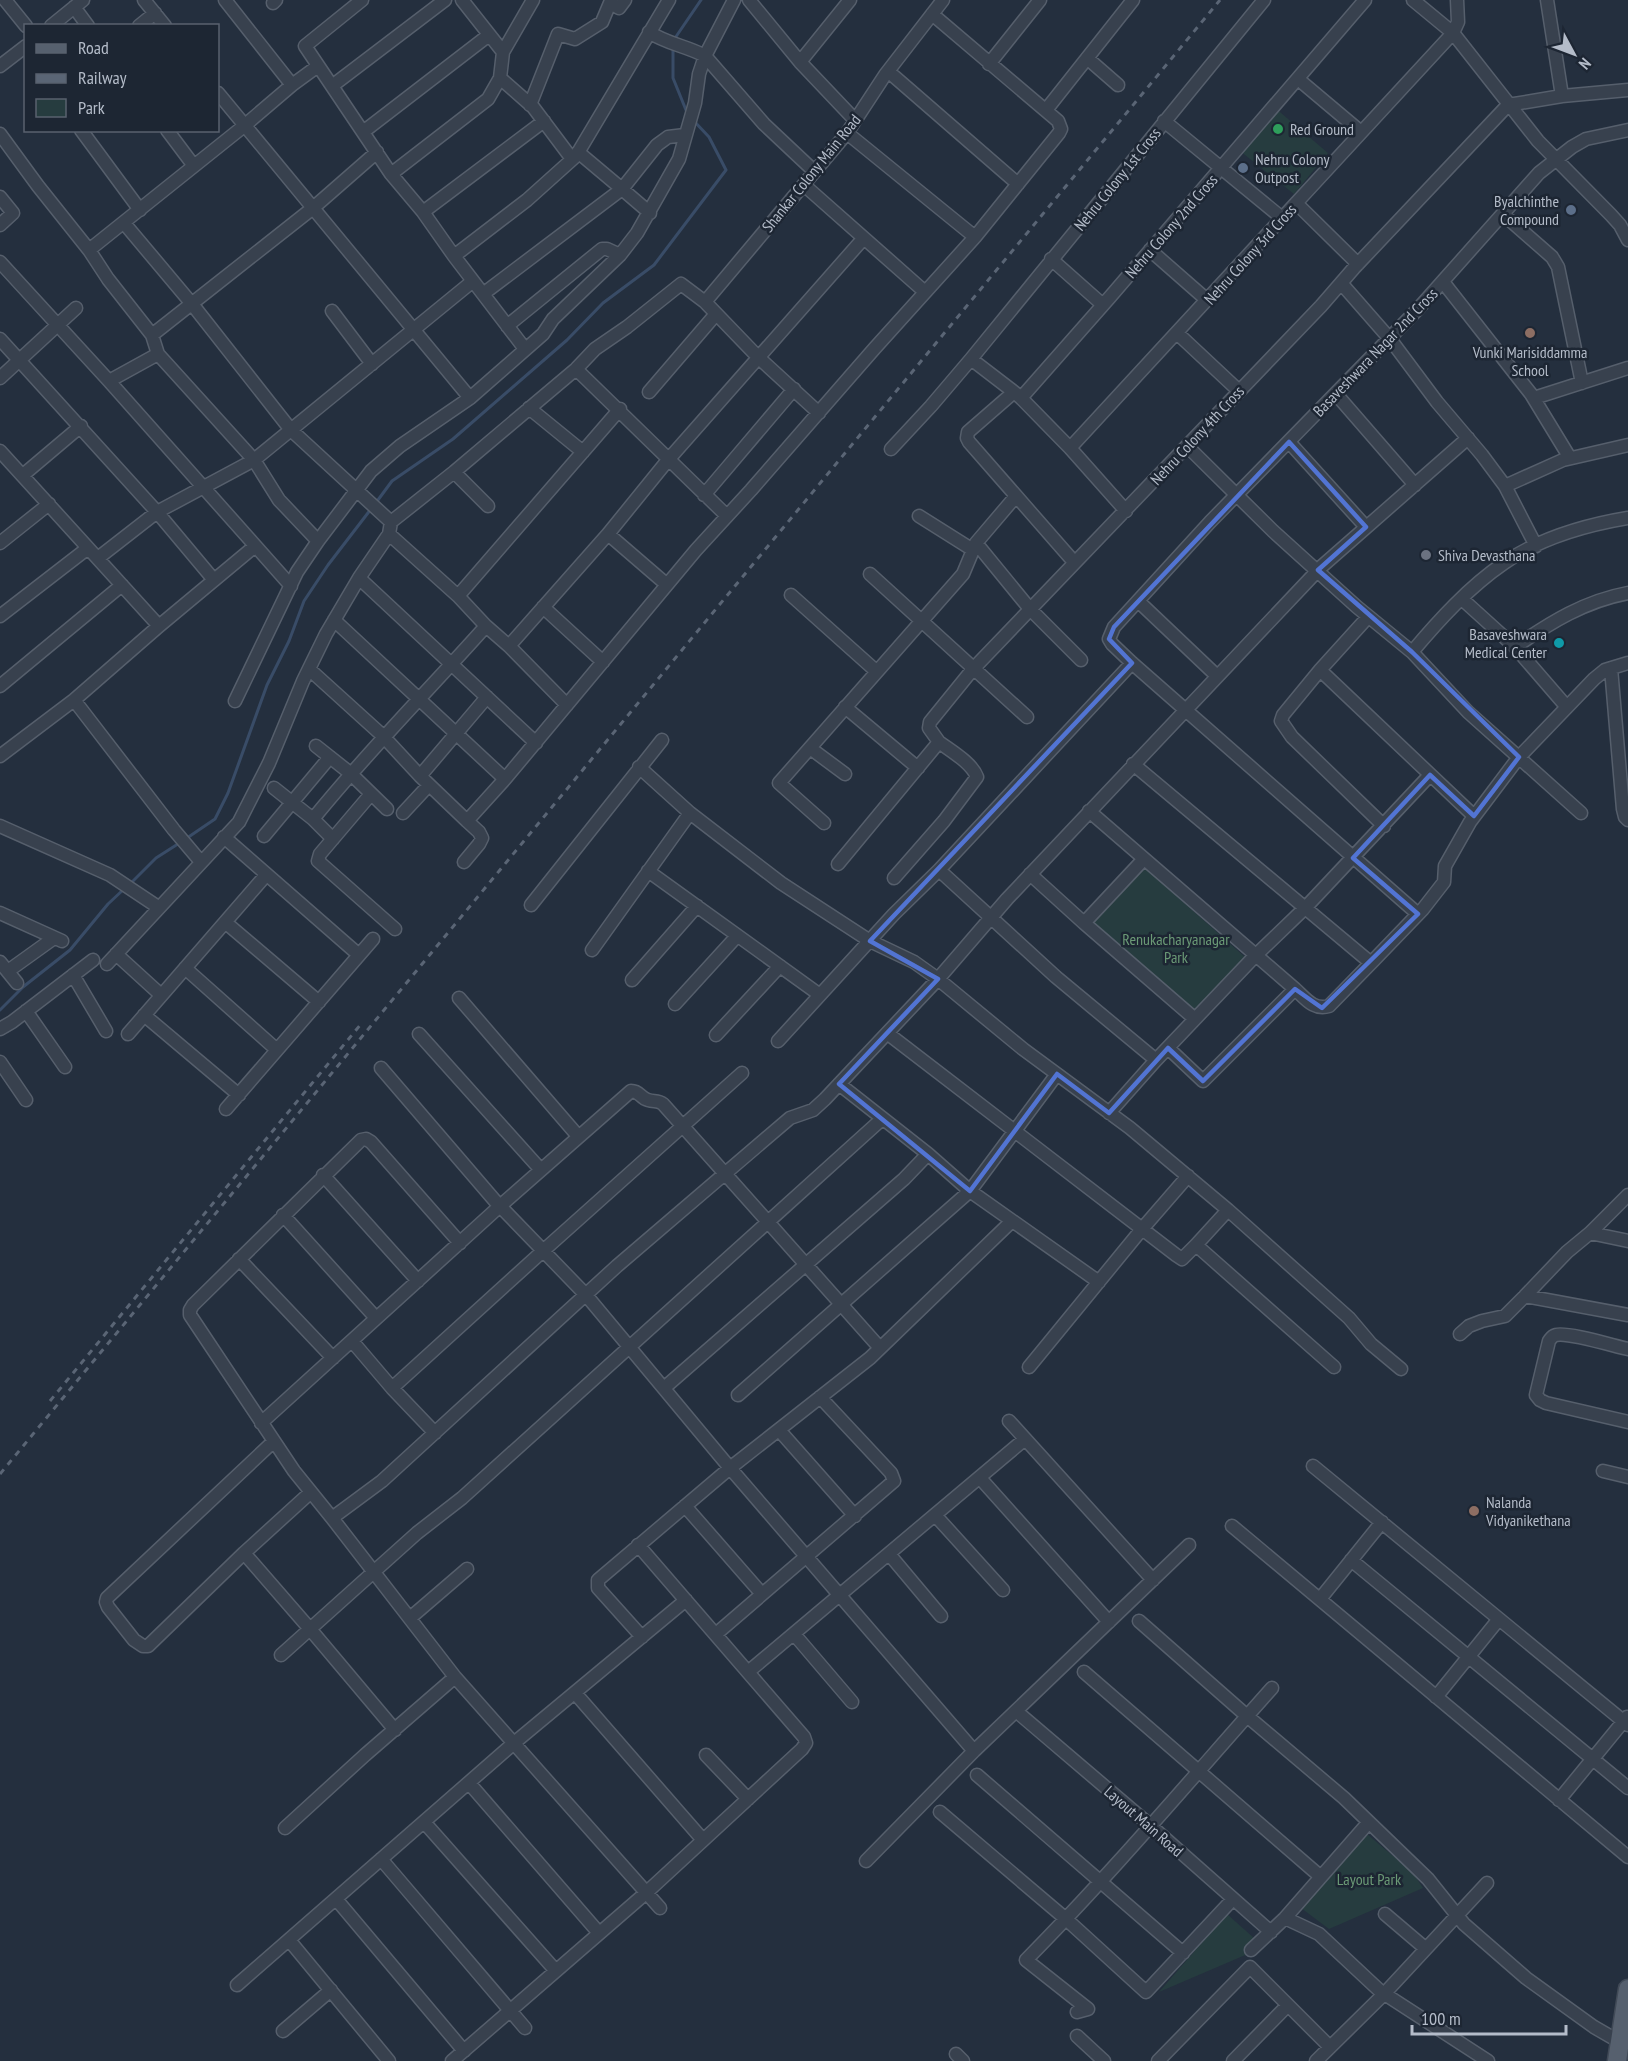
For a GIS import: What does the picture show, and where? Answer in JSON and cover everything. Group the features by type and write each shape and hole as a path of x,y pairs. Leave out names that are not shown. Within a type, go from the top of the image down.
{"main road":[{"path":"1617,2061 1628,1989"}],"street":[{"path":"5,0 24,24"},
{"path":"144,0 163,24"},
{"path":"225,0 292,85"},
{"path":"362,0 305,46 391,174 423,212 525,349"},
{"path":"332,86 445,0"},
{"path":"462,0 503,52"},
{"path":"391,174 488,99 500,78 503,52 532,0"},
{"path":"530,105 558,34 575,39 602,22 610,3 619,8 625,0"},
{"path":"454,256 526,200 575,156 669,0"},
{"path":"235,701 297,572 371,471 400,446 470,398 543,334 553,320 620,255 637,234 679,159 695,103 699,74 705,56 734,0"},
{"path":"748,0 800,62 855,120"},
{"name":"Shankar Colony Main Road","path":"705,302 847,133 943,0"},
{"path":"989,64 1040,0"},
{"path":"1046,110 1133,0"},
{"name":"Nehru Colony 1st Cross","path":"891,449 932,406 1264,0"},
{"name":"Nehru Colony 2nd Cross","path":"1016,496 969,442 968,432 1017,395 1103,305 1365,0"},
{"path":"1413,0 1455,36 1508,105 1620,225 1628,240"},
{"path":"1455,36 1458,22 1457,0"},
{"path":"1547,0 1562,96"},
{"path":"53,24 79,3 87,24"},
{"path":"800,62 844,3"},
{"path":"141,24 155,13"},
{"path":"467,821 505,779 726,515 751,490 975,237 1061,129 1058,121 1046,110 932,15"},
{"path":"649,32 705,56 764,124 814,171"},
{"path":"363,132 489,35"},
{"name":"Nehru Colony 3rd Cross","path":"1070,448 1361,132 1455,36"},
{"path":"0,66 24,50"},
{"path":"1087,58 1118,85"},
{"path":"90,250 318,66"},
{"path":"889,72 1018,184"},
{"path":"500,78 530,105 575,156 622,189 650,213"},
{"path":"1298,79 1361,132"},
{"path":"1508,105 1562,96 1628,90"},
{"path":"219,94 470,398"},
{"name":"Nehru Colony 4th Cross","path":"939,742 929,728 930,722 973,669 1321,306 1508,105"},
{"path":"423,212 544,121"},
{"path":"1164,121 1282,218"},
{"name":"Basaveshwara Nagar 2nd Cross","path":"1132,663 1109,639 1114,627 1236,495 1390,339 1539,173 1586,139 1628,130"},
{"path":"82,132 140,210"},
{"path":"168,132 194,166"},
{"path":"483,294 622,189 657,145 668,137 685,132"},
{"path":"847,133 975,237"},
{"path":"0,134 38,186 90,250 108,279 153,335 158,354 254,460 279,500 318,541"},
{"path":"153,335 313,208 377,152"},
{"path":"804,185 925,292"},
{"path":"0,197 13,213 0,225"},
{"path":"1296,203 1358,264"},
{"path":"1503,214 1552,257 1558,267 1582,383"},
{"path":"124,223 192,304 291,430 373,506 390,528 567,705"},
{"path":"509,646 608,534 668,460 863,239"},
{"path":"507,326 602,249 620,255"},
{"path":"1150,250 1207,300"},
{"path":"1051,259 1103,305"},
{"path":"0,262 291,586"},
{"path":"98,558 157,512 254,460 473,281"},
{"path":"1443,282 1534,398 1570,458"},
{"path":"1341,283 1390,339 1437,402 1505,486 1536,546"},
{"path":"161,995 112,959 238,822 269,763 309,669 334,620 390,528 576,369 595,349 681,284 705,302 819,413"},
{"path":"0,378 76,308"},
{"path":"332,311 372,364"},
{"path":"649,392 716,314"},
{"path":"1177,333 1239,391"},
{"path":"0,339 81,426 214,580"},
{"path":"109,381 158,354"},
{"path":"971,359 1017,395 1070,448 1126,511"},
{"path":"1534,398 1628,368"},
{"path":"576,369 620,409 668,460 726,515"},
{"path":"705,495 794,389"},
{"path":"1336,394 1415,485"},
{"path":"529,408 583,452"},
{"path":"458,596 620,409"},
{"path":"23,475 81,426"},
{"path":"332,1518 382,1481 586,1295 725,1173 790,1118 813,1110 938,979 1030,874 1318,570 1468,438"},
{"path":"1289,442 1366,528"},
{"path":"1505,486 1570,458 1628,445"},
{"path":"1187,446 1273,531 1412,652 1468,712 1581,813"},
{"path":"0,451 159,626"},
{"path":"454,472 488,506"},
{"path":"824,823 779,783 963,574 974,547 1016,496 1074,562"},
{"path":"0,543 49,504"},
{"path":"919,516 974,547 1030,609 1081,660"},
{"path":"1412,652 1462,599 1502,564 1536,546 1583,528 1628,518"},
{"path":"608,534 666,584"},
{"path":"2,750 74,700 255,546"},
{"path":"0,616 88,548"},
{"path":"870,574 1027,717"},
{"path":"359,578 536,742"},
{"path":"0,685 122,585"},
{"path":"1515,647 1569,612 1597,600 1628,592"},
{"path":"791,595 876,671"},
{"path":"1462,599 1515,647 1566,706"},
{"path":"1138,601 1217,675"},
{"path":"543,607 603,662"},
{"path":"1368,616 1320,670 1283,715 1281,721 1292,737 1383,826"},
{"path":"334,620 505,779"},
{"path":"313,819 383,736 419,701 486,626"},
{"path":"778,1041 1132,663 1418,914"},
{"path":"1089,811 1294,989 1315,1006 1322,1008 1329,1006 1371,963 1418,914 1444,882 1445,866 1474,816 1519,757 1594,679 1605,670 1628,663"},
{"path":"1611,668 1623,809 1628,819"},
{"path":"309,669 383,736 429,785 479,831 482,838 480,844 464,862"},
{"path":"1320,670 1474,816"},
{"path":"420,776 487,697"},
{"path":"74,700 201,862"},
{"path":"845,707 918,768"},
{"path":"531,905 662,740"},
{"path":"838,864 939,742 969,766 977,777 944,821 894,878"},
{"path":"316,746 350,773 387,809"},
{"path":"810,748 845,774"},
{"path":"264,836 330,757"},
{"path":"1133,764 1371,963"},
{"path":"639,767 690,813 781,883 870,941 914,962 1023,1049 1110,1113 1228,1210 1349,1318 1371,1344 1401,1370"},
{"path":"1110,1113 1195,1018 1255,956 1306,908 1430,775"},
{"path":"403,813 429,785"},
{"path":"274,788 313,819 333,839"},
{"path":"371,794 320,854 318,861 395,929"},
{"path":"592,950 690,813"},
{"path":"0,826 110,875 158,907"},
{"path":"224,837 360,955"},
{"path":"1084,923 1143,860"},
{"path":"939,870 1095,1011 1156,1060"},
{"path":"648,871 820,995"},
{"path":"1030,874 1195,1018"},
{"path":"128,1034 266,875"},
{"path":"632,980 697,906"},
{"path":"0,912 58,940 4,967 17,983"},
{"path":"225,922 319,1002"},
{"path":"675,1004 737,936"},
{"path":"226,1109 373,939"},
{"path":"0,1029 93,960"},
{"path":"717,1035 780,966"},
{"path":"185,968 278,1050"},
{"path":"74,975 106,1032"},
{"path":"1168,1048 1203,1081 1294,989"},
{"path":"459,998 578,1136"},
{"path":"26,1011 65,1067"},
{"path":"144,1015 239,1095"},
{"path":"887,1033 1182,1259 1228,1210"},
{"path":"420,1034 541,1170"},
{"path":"0,1062 26,1100"},
{"path":"381,1068 500,1206 586,1295 730,1468 974,1751"},
{"path":"392,1388 742,1073"},
{"path":"738,1395 970,1191 1058,1074"},
{"path":"839,1084 928,1154 970,1191 1099,1282"},
{"path":"261,1423 578,1136 631,1091 636,1091 649,1101 659,1101 663,1104 880,1348"},
{"path":"281,1656 374,1572 470,1491 882,1119"},
{"path":"460,1243 366,1139 355,1143 193,1305 190,1315 294,1471 455,1677 660,1908"},
{"path":"664,1388 904,1179 928,1154"},
{"path":"323,1175 418,1281"},
{"path":"1029,1367 1188,1176"},
{"path":"1460,1334 1469,1326 1505,1316 1567,1252 1590,1233 1628,1195"},
{"path":"283,1215 376,1318"},
{"path":"642,1637 603,1594 597,1584 603,1575 730,1468 880,1348 1012,1221"},
{"path":"1590,1233 1628,1241"},
{"path":"1196,1245 1334,1367"},
{"path":"239,1259 333,1358"},
{"path":"1525,1296 1628,1315"},
{"path":"1628,1349 1571,1336 1553,1335 1549,1341 1536,1395 1546,1403 1628,1422"},
{"path":"352,1341 435,1433"},
{"path":"716,1634 894,1481 894,1477 820,1397"},
{"path":"1009,1421 1153,1580"},
{"path":"779,1430 855,1516"},
{"path":"748,1672 1025,1439"},
{"path":"273,1441 107,1598 106,1602 134,1640 143,1646 148,1646 311,1492"},
{"path":"1313,1466 1626,1721 1560,1800"},
{"path":"1603,1471 1628,1477"},
{"path":"980,1478 1109,1622"},
{"path":"685,1506 762,1594"},
{"path":"935,1515 1004,1590"},
{"path":"1320,1599 1382,1522"},
{"path":"1232,1526 1628,1857"},
{"path":"452,2061 647,1892 806,1743 804,1737 638,1545"},
{"path":"866,1862 974,1751 1189,1545"},
{"path":"244,1553 395,1730"},
{"path":"889,1554 941,1616"},
{"path":"1351,1560 1628,1788"},
{"path":"410,1618 467,1569"},
{"path":"237,1985 514,1743 686,1600"},
{"path":"1436,1697 1499,1618"},
{"path":"1139,1621 1344,1798 1428,1879 1464,1924 1526,1978 1594,2027 1620,2042"},
{"path":"794,1634 852,1702"},
{"path":"1084,1672 1321,1877"},
{"path":"285,1828 455,1677"},
{"path":"1077,2012 1088,2008 1026,1960 1151,1826 1272,1688"},
{"path":"574,1693 703,1840"},
{"name":"Layout Main Road","path":"1016,1711 1271,1932"},
{"path":"706,1755 748,1799"},
{"path":"977,1775 1183,1953"},
{"path":"469,1783 599,1933"},
{"path":"940,1812 1066,1919 1146,1992 1233,1899"},
{"path":"424,1822 556,1971"},
{"path":"1251,1950 1285,1918 1369,1822"},
{"path":"381,1859 525,2028"},
{"path":"1316,2061 1384,1994 1487,1883"},
{"path":"336,1899 464,2051"},
{"path":"1385,1914 1425,1948"},
{"path":"1285,1918 1319,1934 1384,1994 1488,2061"},
{"path":"289,1940 389,2061"},
{"path":"1158,2061 1250,1967 1330,2047"},
{"path":"283,2031 331,1990"},
{"path":"1233,2061 1288,2005"},
{"path":"1077,2036 1104,2061"}],"highlighted area":[{"path":"1289,442 1366,527 1318,570 1412,652 1519,757 1474,816 1430,775 1353,858 1418,914 1322,1008 1295,989 1203,1081 1168,1048 1109,1113 1057,1074 970,1191 839,1084 938,979 870,941 1132,663 1109,639 1114,627"}],"green space":[{"name":"Red Ground","path":"1274,107 1328,153 1294,194 1240,151"},
{"name":"Renukacharyanagar Park","path":"1145,868 1246,958 1191,1014 1091,924"},
{"name":"Layout Park","path":"1367,1834 1413,1873 1423,1888 1329,1929 1301,1908"},
{"path":"1227,1914 1264,1947 1159,1992"}],"waterway":[{"path":"673,41 701,0"},
{"path":"673,47 673,78 688,115"},
{"path":"375,504 392,481 453,439 567,340 603,303 654,265 726,170 709,137 693,120"},
{"path":"187,838 215,819 228,793 267,685 289,641 304,601 371,509"},
{"path":"129,885 156,858 181,842"},
{"path":"0,1010 23,987 70,950 108,904 124,889"}],"railway":[{"path":"0,1474 1220,0"},
{"path":"50,1401 361,1024"}],"place":[{"name":"Red Ground","path":"1278,129"},
{"name":"Nehru Colony Outpost","path":"1243,168"},
{"name":"Byalchinthe Compound","path":"1571,210"},
{"name":"Vunki Marisiddamma School","path":"1530,333"},
{"name":"Shiva Devasthana","path":"1426,555"},
{"name":"Basaveshwara Medical Center","path":"1559,643"},
{"name":"Nalanda Vidyanikethana","path":"1474,1511"}]}
